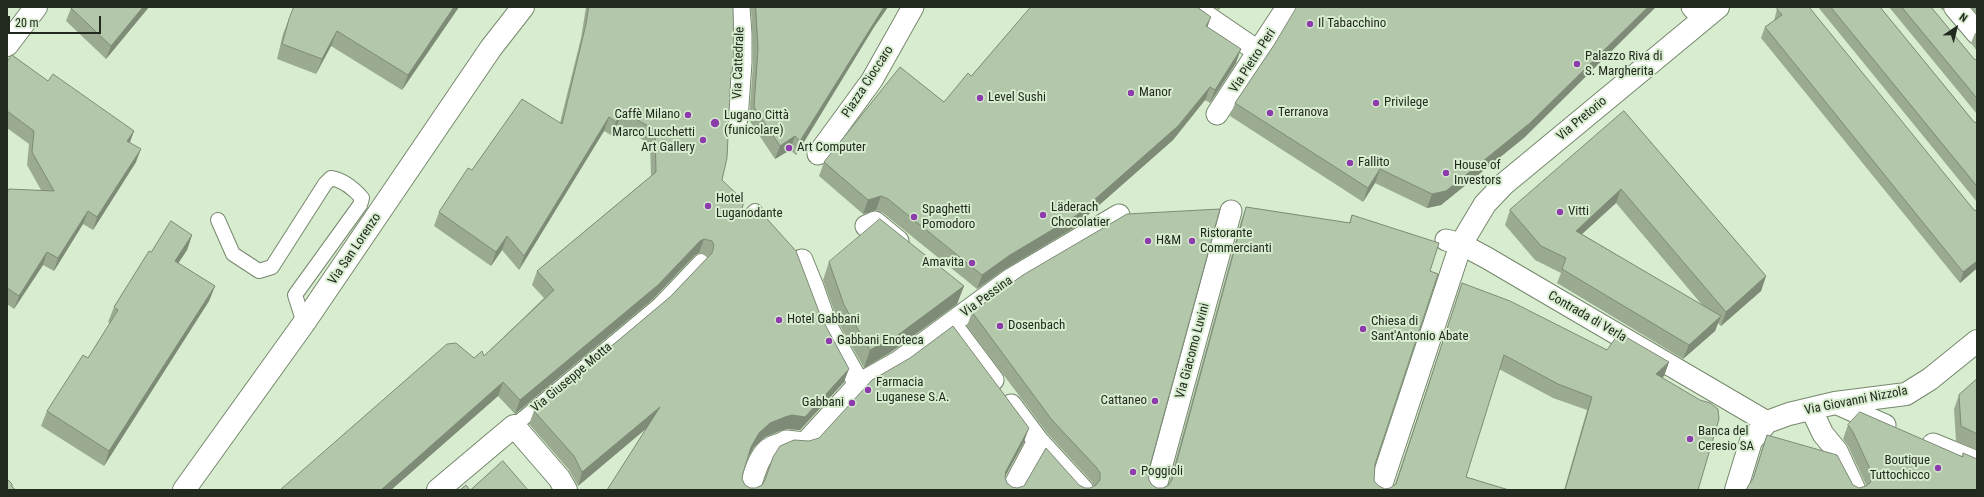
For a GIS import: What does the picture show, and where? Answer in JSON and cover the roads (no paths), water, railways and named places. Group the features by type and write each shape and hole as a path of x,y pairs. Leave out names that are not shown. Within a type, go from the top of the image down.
{"street":[{"path":"7,45 36,7"},
{"name":"Via San Lorenzo","path":"184,490 304,323 491,48 523,7"},
{"name":"Via Cattedrale","path":"737,119 742,34 739,7"},
{"name":"Piazza Cioccaro","path":"818,154 872,80 913,7"},
{"path":"1193,7 1259,52"},
{"name":"Via Pietro Peri","path":"1217,114 1259,52 1287,7"},
{"path":"1955,7 1977,33"},
{"name":"Via Pretorio","path":"1381,490 1382,482 1454,242 1485,204 1504,184 1705,11"},
{"name":"Via Giacomo Luvini","path":"1157,490 1231,211"},
{"name":"Via Pessina","path":"749,490 763,454 774,446 780,446 786,441 805,443 859,384 898,362 1011,279 1119,215"},
{"path":"866,226 875,222 912,253"},
{"name":"Contrada di Verla","path":"1454,242 1767,422"},
{"path":"802,260 813,286 826,328 859,384"},
{"path":"959,290 977,304"},
{"path":"951,324 1038,441 1083,490"},
{"name":"Via Giovanni Nizzola","path":"1767,422 1789,414 1835,402 1906,394 1930,379 1977,341"},
{"path":"1835,402 1977,462"},
{"path":"1811,409 1823,434 1837,451 1855,490"},
{"path":"1736,490 1751,441 1767,422"},
{"path":"514,426 559,478 566,490"},
{"name":"Via Giuseppe Motta","path":"438,490 514,426"},
{"path":"1012,490 1038,441"}],"lane":[{"path":"218,220 233,254 259,271 272,267 325,184 331,178 338,179 356,191 362,198 360,205 295,295 304,323"},
{"name":"Via Giuseppe Motta","path":"514,426 659,305 701,261"}],"place":[{"name":"Il Tabacchino","path":"1310,24"},
{"name":"Palazzo Riva di S. Margherita","path":"1577,64"},
{"name":"Manor","path":"1131,93"},
{"name":"Level Sushi","path":"980,98"},
{"name":"Privilege","path":"1376,103"},
{"name":"Terranova","path":"1270,113"},
{"name":"Caffè Milano","path":"688,115"},
{"name":"Lugano Città (funicolare)","path":"715,123"},
{"name":"Marco Lucchetti Art Gallery","path":"703,140"},
{"name":"Art Computer","path":"789,148"},
{"name":"Fallito","path":"1350,163"},
{"name":"House of Investors","path":"1446,173"},
{"name":"Hotel Luganodante","path":"708,206"},
{"name":"Vitti","path":"1560,212"},
{"name":"Läderach Chocolatier","path":"1043,215"},
{"name":"Spaghetti Pomodoro","path":"914,217"},
{"name":"H&M","path":"1148,241"},
{"name":"Ristorante Commercianti","path":"1192,241"},
{"name":"Amavita","path":"972,263"},
{"name":"Hotel Gabbani","path":"779,320"},
{"name":"Dosenbach","path":"1000,326"},
{"name":"Chiesa di Sant'Antonio Abate","path":"1363,329"},
{"name":"Gabbani Enoteca","path":"829,341"},
{"name":"Farmacia Luganese S.A.","path":"868,390"},
{"name":"Cattaneo","path":"1155,401"},
{"name":"Gabbani","path":"852,403"},
{"name":"Banca del Ceresio SA","path":"1690,439"},
{"name":"Boutique Tuttochicco","path":"1938,468"},
{"name":"Poggioli","path":"1133,472"}]}
